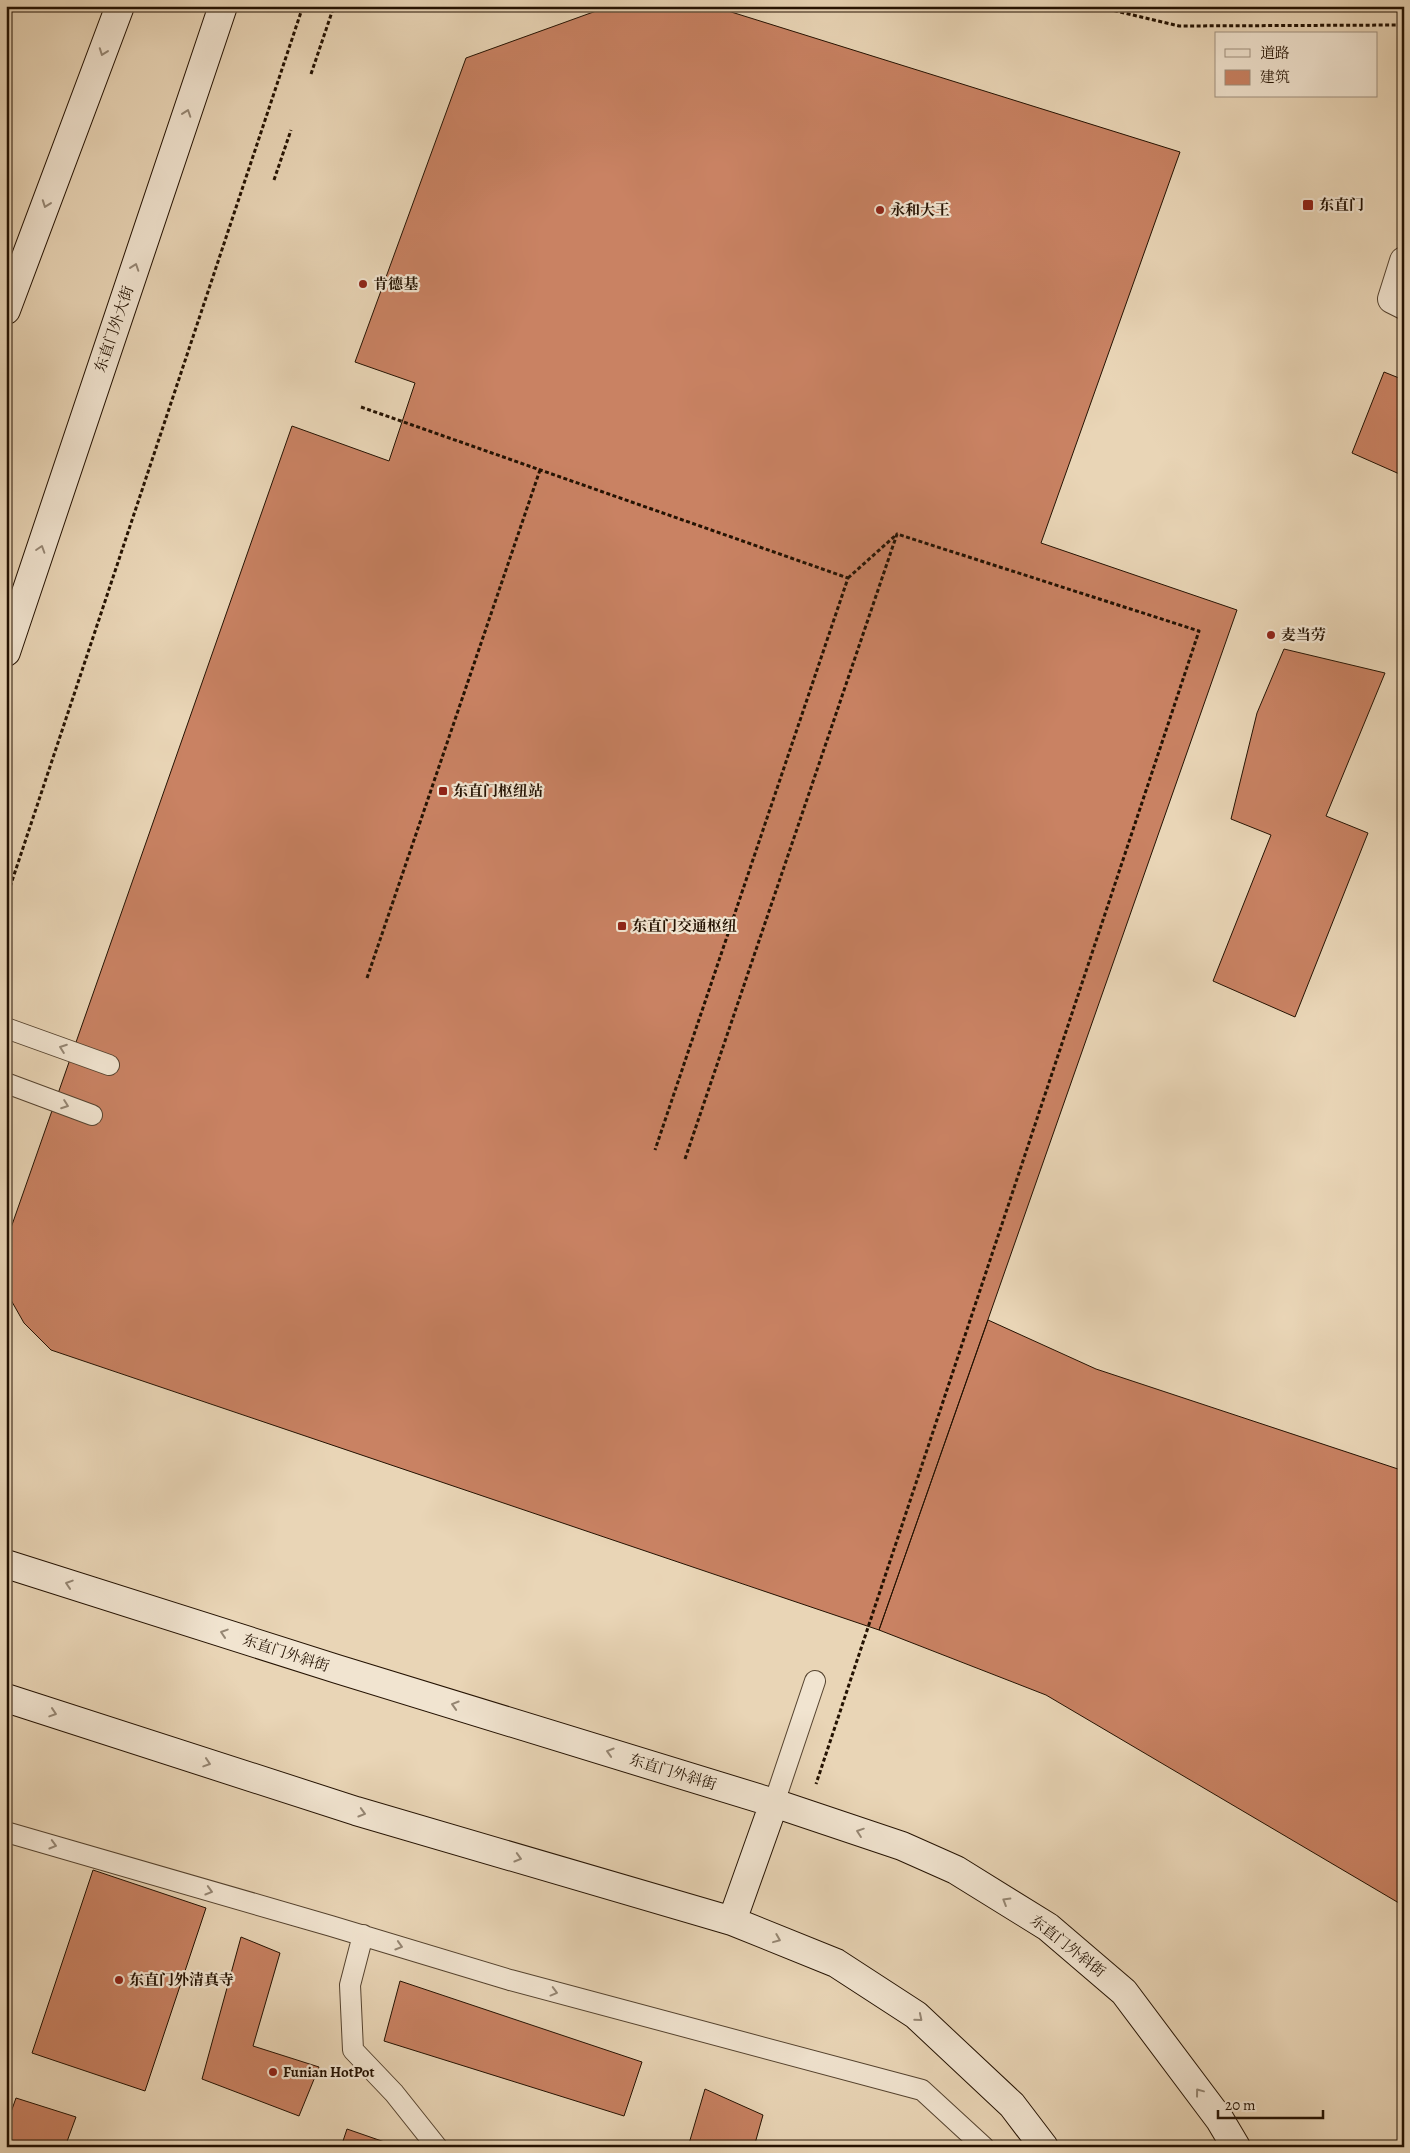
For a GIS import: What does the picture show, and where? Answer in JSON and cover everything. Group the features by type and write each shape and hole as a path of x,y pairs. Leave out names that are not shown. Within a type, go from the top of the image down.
{"main road":[{"path":"6,310 120,6"},
{"name":"东直门外大街","path":"6,652 223,6"},
{"path":"1404,261 1392,299 1404,305"},
{"name":"东直门外斜街","path":"6,1564 337,1669 806,1813 902,1846 956,1870 1048,1927 1124,1992 1220,2120 1236,2147"},
{"path":"6,1698 356,1811 732,1921 836,1963 916,2015 1012,2105 1044,2147"},
{"path":"732,1921 774,1803"}],"lane":[{"path":"6,1028 109,1065"},
{"path":"6,1083 92,1115"},
{"path":"774,1803 815,1681"},
{"path":"6,1832 363,1935 528,1985 922,2090 984,2147"},
{"path":"363,1935 350,1985 353,2050 394,2093 437,2147"}],"path":[{"path":"6,899 303,6"},
{"path":"311,74 334,6"},
{"path":"1095,6 1179,26 1404,25"},
{"path":"274,180 291,130"},
{"path":"361,407 848,578"},
{"path":"367,978 540,470"},
{"path":"655,1150 848,578 897,534"},
{"path":"685,1159 897,534"},
{"path":"806,1813 1198,631 897,534"}],"building":[{"name":"东直门交通枢纽","path":"610,6 712,6 1180,152 1041,543 1237,610 879,1630 51,1350 24,1323 7,1293 6,1242 292,426 389,461 415,383 355,362 466,58"},
{"path":"1384,372 1404,380 1404,476 1352,453"},
{"path":"1284,649 1385,673 1326,816 1368,833 1295,1017 1213,981 1271,835 1231,819 1257,713"},
{"path":"988,1320 1096,1369 1404,1471 1404,1906 1046,1695 879,1630"},
{"name":"东直门外清真寺","path":"93,1870 206,1908 145,2091 32,2053"},
{"path":"241,1937 280,1953 253,2046 319,2067 299,2116 202,2079"},
{"path":"400,1981 642,2062 624,2116 384,2041"},
{"path":"705,2089 763,2115 754,2147 688,2147"},
{"path":"16,2098 76,2117 65,2147 6,2147 6,2126"},
{"path":"347,2129 399,2147 341,2147"}],"place":[{"name":"东直门","path":"1308,205"},
{"name":"永和大王","path":"880,210"},
{"name":"肯德基","path":"363,284"},
{"name":"麦当劳","path":"1271,635"},
{"name":"东直门枢纽站","path":"443,791"},
{"name":"东直门交通枢纽","path":"622,926"},
{"name":"东直门外清真寺","path":"119,1980"},
{"name":"Funian HotPot","path":"273,2072"}]}
